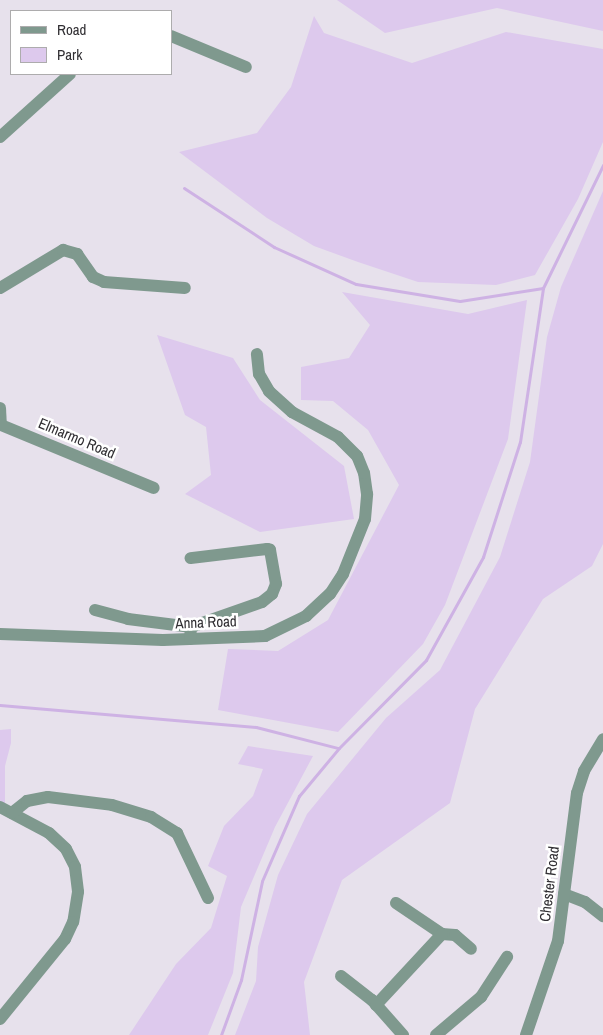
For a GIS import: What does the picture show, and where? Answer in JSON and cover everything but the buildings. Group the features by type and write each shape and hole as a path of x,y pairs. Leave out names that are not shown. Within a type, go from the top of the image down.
{"street":[{"path":"172,36 246,67"},
{"path":"0,137 69,75"},
{"path":"0,288 63,250 76,254 93,276 104,282 185,288"},
{"name":"Anna Road","path":"0,634 190,633 265,636 306,616 338,582 361,532 367,494 364,473 357,456 338,437 278,400 258,374 257,354"},
{"name":"Elmarmo Road","path":"0,408 1,424 154,488"},
{"path":"96,610 128,620 190,633 262,602 272,594 276,584 270,550 267,549 191,558"},
{"name":"Chester Road","path":"526,1035 554,957 577,794 584,771 603,739"},
{"path":"6,810 27,801 48,797 112,805 151,817 177,832 208,898"},
{"path":"0,1019 65,938 78,903 75,867 66,849 49,832 6,810"},
{"path":"564,894 585,902 603,916"},
{"path":"396,903 442,934 455,935 470,949"},
{"path":"376,1005 442,934"},
{"path":"436,1035 481,998 507,957"},
{"path":"341,976 376,1005 403,1035"}],"green space":[{"path":"337,0 603,0 603,31 497,8 385,33"},
{"path":"314,16 324,33 412,63 506,32 603,49 603,142 578,199 535,275 496,285 418,282 358,262 314,246 267,218 179,152 257,133 291,87"},
{"path":"603,191 603,544 592,566 543,599 475,709 450,803 342,880 304,982 310,1035 235,1035 256,981 258,947 278,875 307,814 386,718 440,670 500,557 530,462 547,337 561,287"},
{"path":"342,292 468,314 527,300 508,439 445,605 423,644 338,732 218,710 228,649 278,651 328,620 399,485 368,430 333,401 301,400 301,367 349,358 370,325"},
{"path":"157,335 233,358 260,400 344,466 354,519 260,532 185,494 211,475 206,427 185,415"},
{"path":"11,729 11,743 5,766 5,805 0,803 0,730"},
{"path":"248,746 313,756 275,827 241,907 233,973 208,1035 129,1035 176,964 211,928 227,876 208,866 224,826 253,796 263,769 238,764"}],"waterway":[{"path":"221,1035 241,980 262,881 299,796 339,748 426,660 483,557 520,442 543,288 603,165"},
{"path":"184,188 274,247 356,284 460,301 543,288"},
{"path":"0,705 256,727 338,748"}]}
